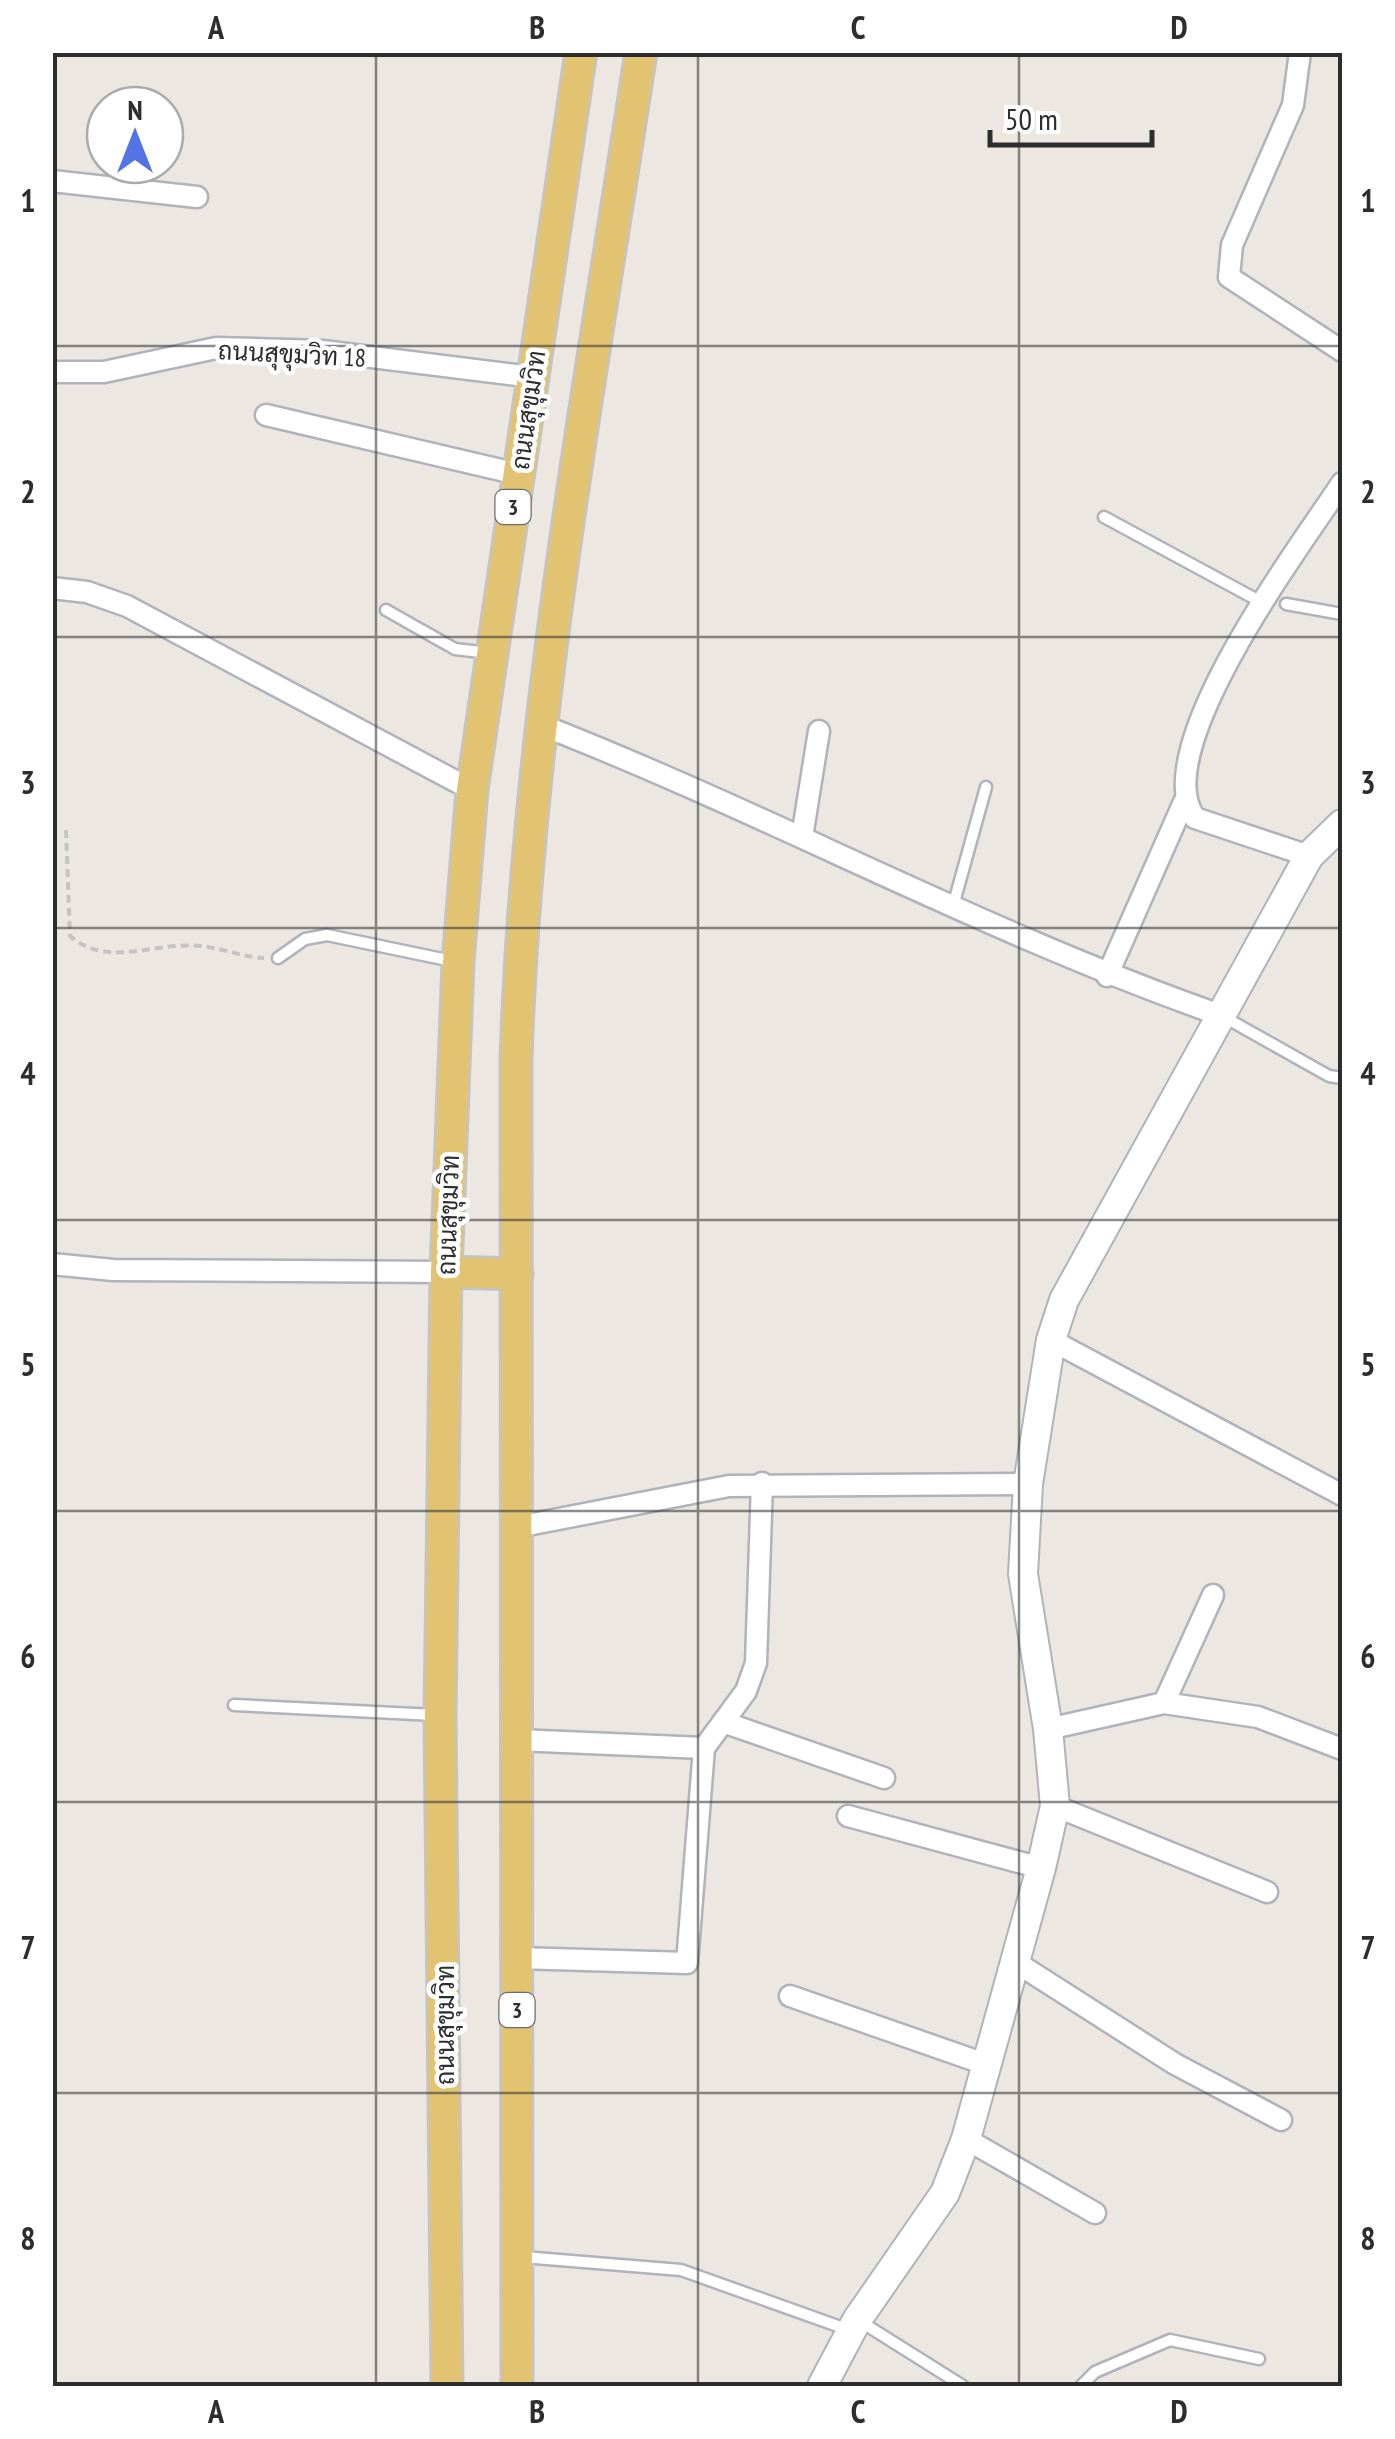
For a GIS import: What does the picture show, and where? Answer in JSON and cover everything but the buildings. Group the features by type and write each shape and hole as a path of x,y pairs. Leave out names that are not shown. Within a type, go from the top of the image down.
{"main road":[{"name":"ถนนสุขุมวิท","path":"447,2386 440,1716 446,1272 458,962 472,790 581,52"},
{"name":"3","path":"516,2386 516,1274 520,943 564,555 640,52"},
{"path":"446,1272 516,1274"}],"street":[{"path":"1300,52 1294,104 1232,245 1229,276 1342,350"},
{"path":"52,181 197,197"},
{"name":"ถนนสุขุมวิท 18","path":"53,374 104,372 216,348 323,351 532,377"},
{"path":"266,416 518,474"},
{"path":"1107,976 1184,802 1186,764 1216,680 1342,483"},
{"path":"52,588 87,592 127,606 472,790"},
{"path":"544,726 802,837 1107,976 1222,1016"},
{"path":"802,837 820,730"},
{"path":"1184,802 1196,818 1309,856"},
{"path":"822,2386 854,2325 944,2193 966,2138 1042,1868 1055,1806 1048,1729 1023,1574 1028,1484 1051,1340 1064,1300 1309,856 1342,824"},
{"path":"52,1264 113,1270 446,1272"},
{"path":"1051,1340 1342,1495"},
{"path":"516,1526 762,1483 1028,1484"},
{"path":"516,1958 687,1963 704,1748 746,1690 756,1662 762,1483"},
{"path":"1164,1703 1214,1595"},
{"path":"1048,1729 1164,1703 1258,1717 1342,1748"},
{"path":"723,1722 884,1778"},
{"path":"516,1740 704,1748"},
{"path":"1055,1806 1267,1892"},
{"path":"848,1816 1042,1868"},
{"path":"1018,1963 1175,2064 1281,2120"},
{"path":"790,1996 985,2064"},
{"path":"966,2138 1095,2214"}],"lane":[{"path":"1104,517 1263,602"},
{"path":"1286,604 1342,614"},
{"path":"386,610 454,648 492,653"},
{"path":"952,906 986,788"},
{"path":"278,958 305,939 327,934 458,962"},
{"path":"1222,1016 1330,1076 1342,1078"},
{"path":"234,1705 440,1716"},
{"path":"516,2256 608,2260 680,2270 854,2325 962,2386"},
{"path":"1081,2386 1095,2372 1170,2340 1258,2359"}],"path":[{"path":"66,830 70,936 84,949 111,954 198,945 259,958 278,958"}]}
